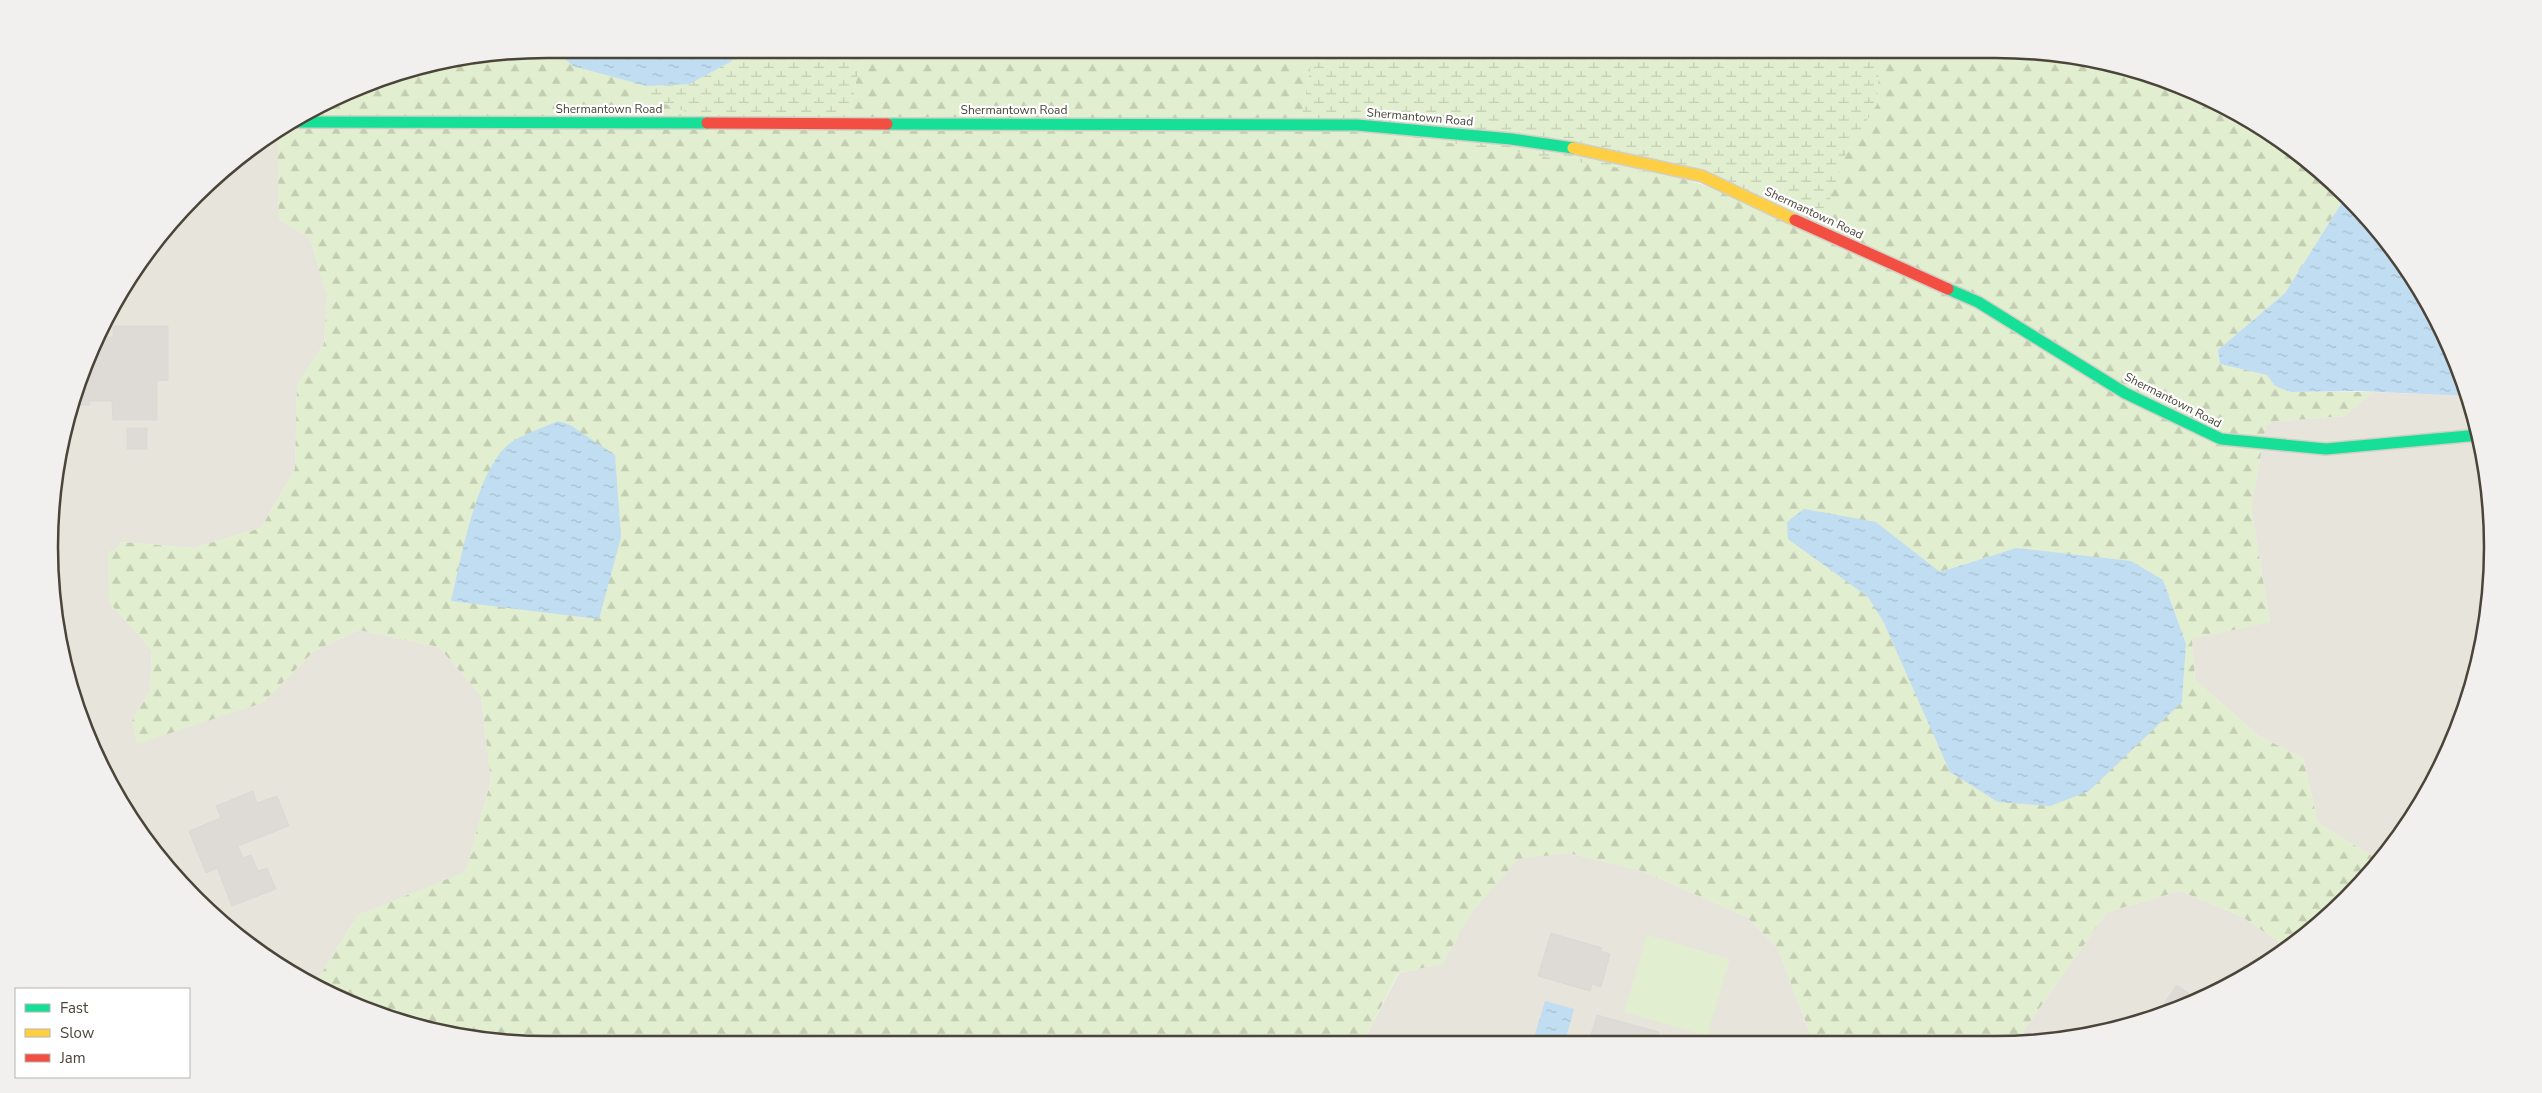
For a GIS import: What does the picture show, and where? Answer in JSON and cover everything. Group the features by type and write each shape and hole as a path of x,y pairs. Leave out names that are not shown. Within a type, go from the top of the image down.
{"street":[{"name":"Shermantown Road","path":"304,122 1357,124 1511,139 1576,148 1702,176 1794,220 1978,302 2125,393 2221,439 2326,449 2472,436"}],"shaded area":[{"path":"278,138 279,219 310,238 327,296 324,344 297,385 295,469 261,528 193,548 122,542 114,551 109,552 109,602 152,650 150,691 132,721 262,703 314,651 359,630 439,647 481,696 491,781 465,873 358,915 318,979 275,953 249,934 201,892 179,869 140,818 108,763 83,704 67,642 62,610 58,546 62,483 67,451 83,389 108,330 140,275 179,224 224,179"},
{"path":"2373,392 2461,396 2475,451 2483,515 2483,578 2480,610 2475,642 2459,704 2434,763 2419,791 2402,818 2373,857 2318,823 2303,758 2259,736 2195,680 2192,638 2270,622 2251,508 2266,426 2272,422 2344,416"},
{"path":"1569,853 1642,871 1747,917 1778,949 1811,1036 1366,1036 1399,973 1442,964 1471,913 1518,858"},
{"path":"2180,891 2241,916 2281,943 2240,970 2212,985 2153,1010 2091,1026 2021,1034 2107,912"}],"green space":[{"path":"734,58 732,61 849,121 860,58 1312,58 1301,121 1607,156 1822,221 1845,156 1877,104 1880,58 2027,59 2091,67 2153,83 2212,108 2267,140 2318,179 2342,202 2285,293 2218,350 2220,364 2267,375 2275,386 2291,392 2373,392 2344,416 2272,422 2266,426 2251,508 2270,622 2192,639 2195,680 2259,736 2303,758 2318,823 2373,857 2318,914 2281,943 2241,916 2180,891 2107,912 2021,1034 1811,1036 1778,949 1747,917 1642,871 1569,853 1518,859 1471,913 1442,964 1398,973 1366,1036 546,1036 483,1031 451,1026 389,1010 318,979 358,915 465,872 491,781 481,696 439,647 359,630 314,651 262,703 137,744 132,721 150,691 152,650 109,602 108,552 114,551 122,542 193,548 261,528 295,469 297,385 324,344 327,297 310,238 279,219 277,139 330,108 389,83 451,67 515,59","holes":["1876,522 1939,572 2016,548 2163,580 2186,644 2182,702 1884,623 1868,597"]},
{"path":"734,58 860,58 849,121 717,123 648,98 647,86 689,84 732,61"},
{"path":"1312,58 1880,58 1877,104 1845,156 1822,222 1701,180 1301,121"},
{"path":"1647,935 1730,959 1707,1036 1624,1012"}],"water":[{"path":"564,58 734,58 732,61 689,84 647,86 573,66"},
{"path":"2342,202 2383,249 2419,302 2447,359 2461,396 2358,391 2291,392 2275,386 2267,375 2220,364 2218,350 2285,293"},
{"path":"558,421 570,425 615,455 621,537 599,619 451,601 471,517 487,474 497,457 514,440"},
{"path":"1804,509 1876,522 1940,572 2016,548 2131,561 2163,580 2186,644 2182,702 2089,791 2050,806 1998,802 1950,772 1884,623 1868,597 1788,539 1787,522"},
{"path":"1545,1001 1574,1009 1566,1036 1534,1036"}],"building":[{"path":"113,326 168,326 168,380 157,381 157,420 113,420 112,401 89,401 90,405 78,405 105,337 113,337"},
{"path":"127,428 147,428 147,449 127,449"},
{"path":"253,791 257,803 277,796 289,826 238,846 243,858 251,855 258,871 267,868 276,889 232,906 217,868 206,873 189,831 221,818 216,806"},
{"path":"1551,933 1602,948 1601,951 1610,954 1601,987 1592,984 1590,991 1538,976"},
{"path":"2177,985 2190,995 2183,998 2162,1006"},
{"path":"1597,1015 1659,1032 1658,1036 1591,1036"}],"traffic: fast":[{"path":"304,122 707,123"},
{"path":"887,124 1357,125 1511,139 1573,148"},
{"path":"1948,289 1978,302 2125,393 2221,439 2326,449 2472,436"}],"traffic: slow":[{"path":"1573,148 1702,176 1795,220"}],"traffic: jam":[{"path":"707,123 887,124"},
{"path":"1795,220 1948,289"}]}
